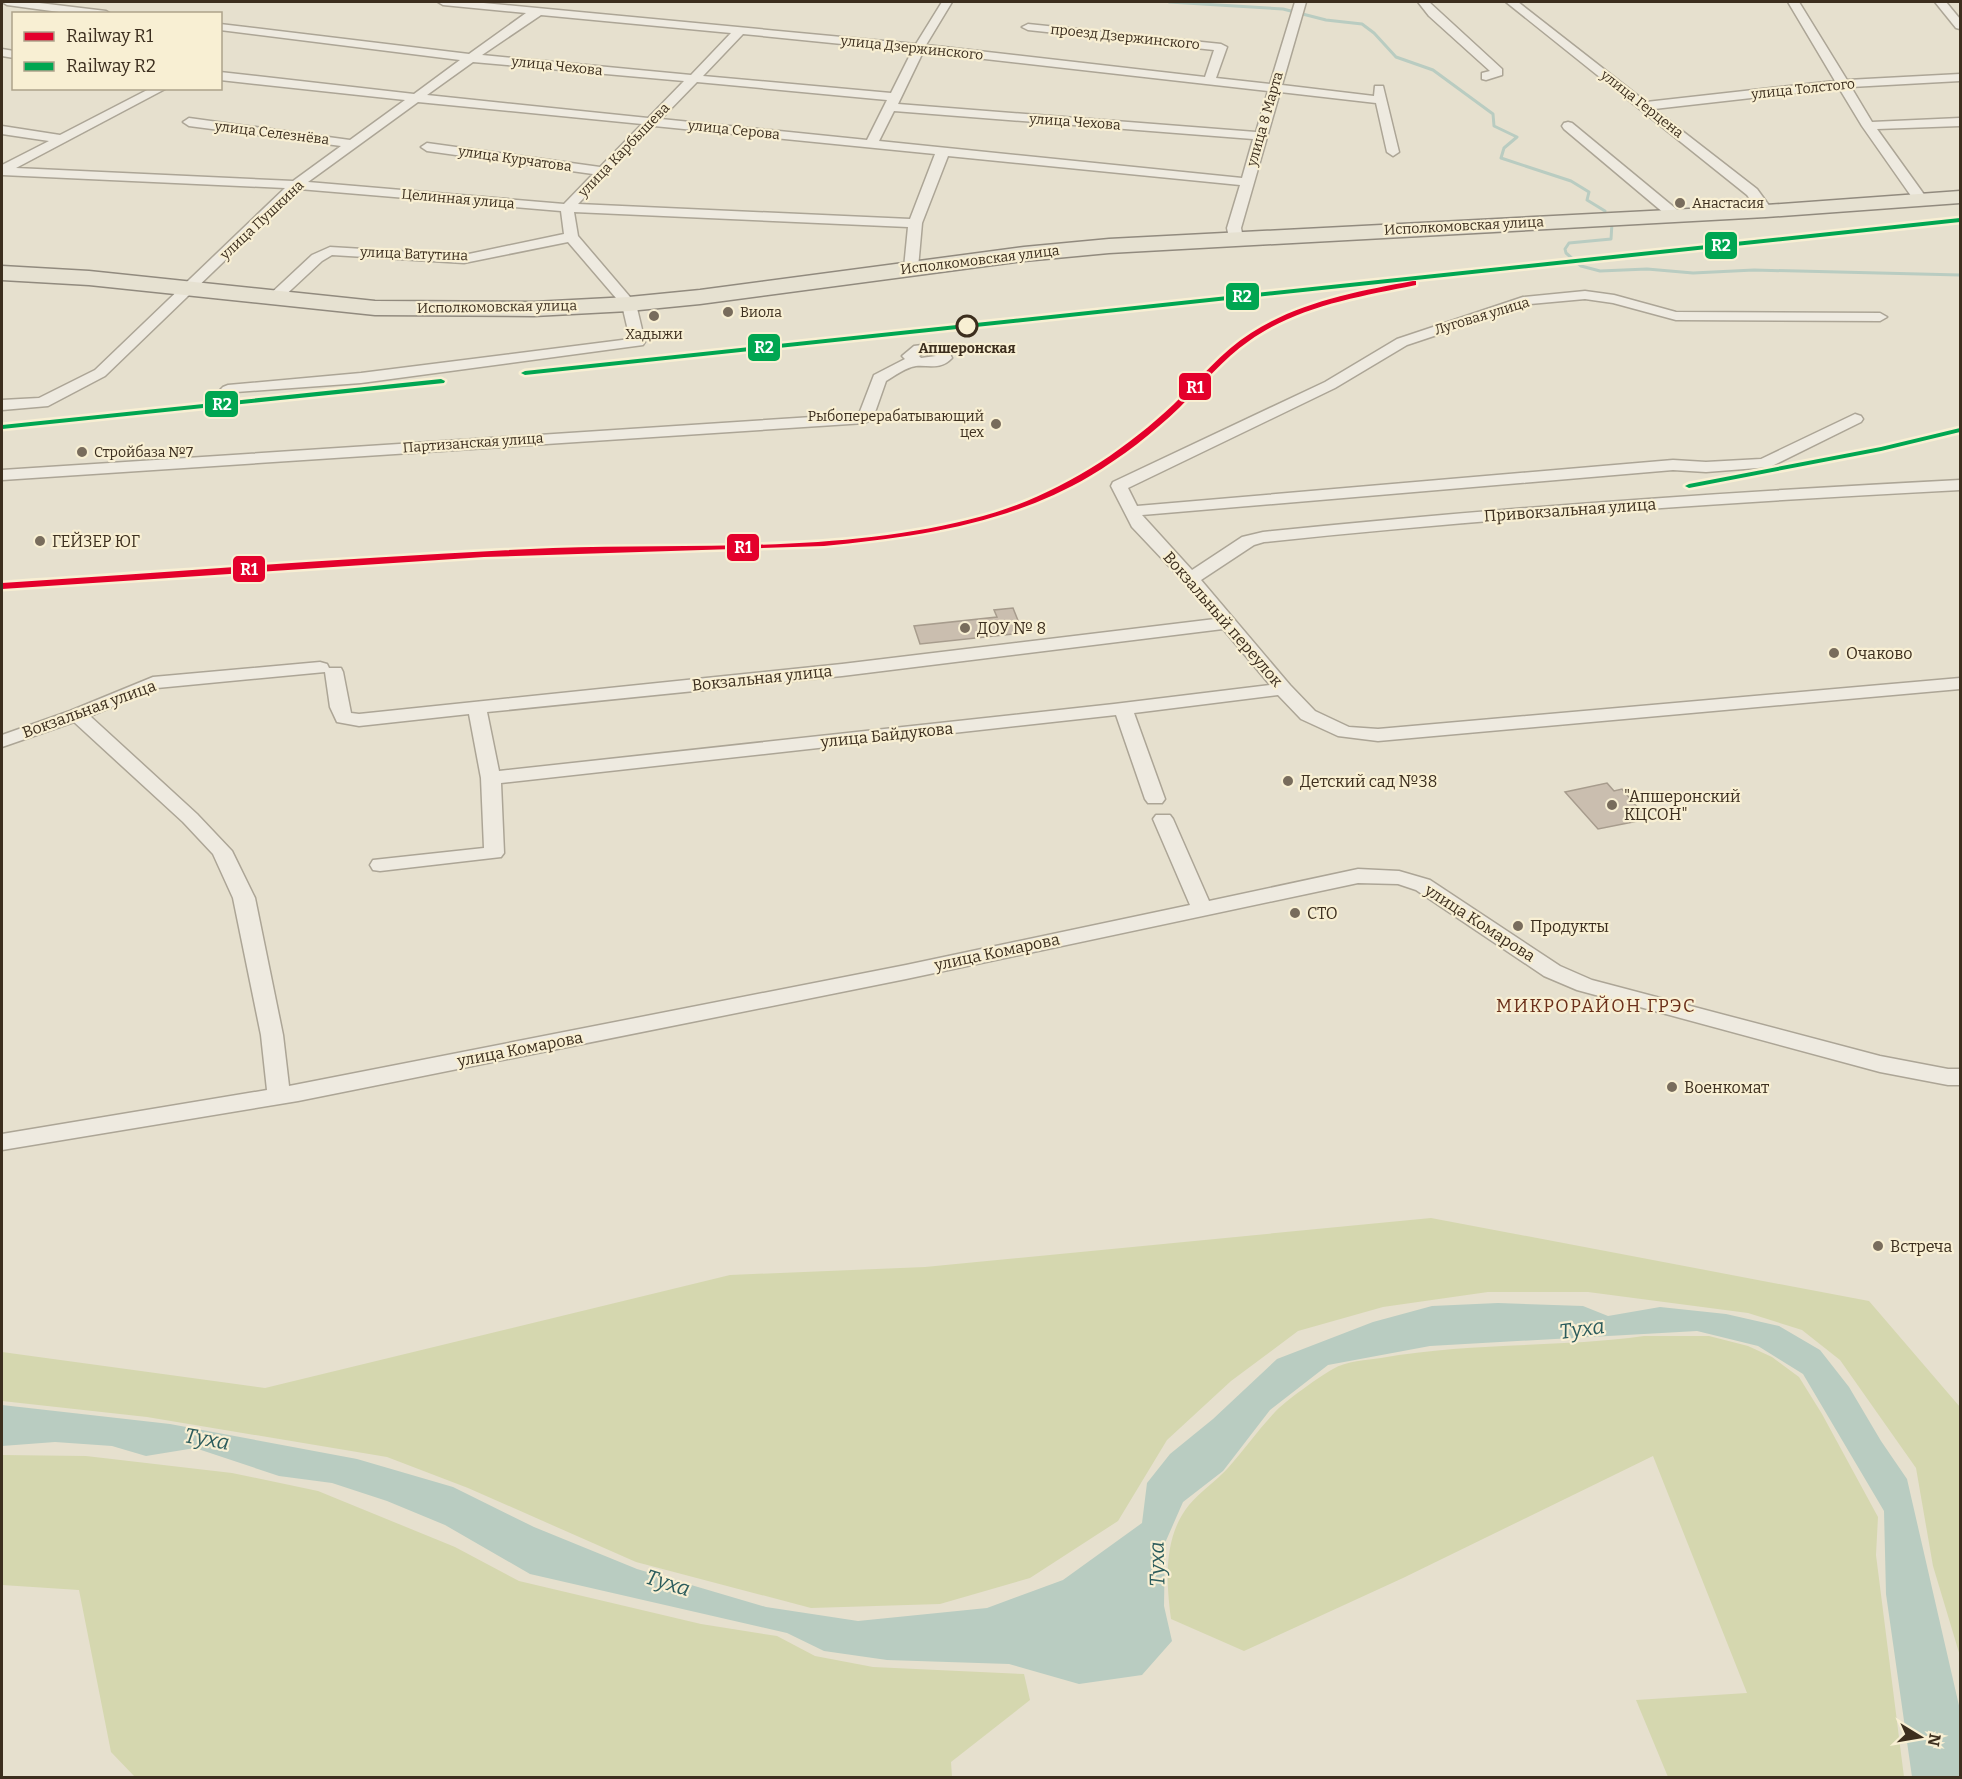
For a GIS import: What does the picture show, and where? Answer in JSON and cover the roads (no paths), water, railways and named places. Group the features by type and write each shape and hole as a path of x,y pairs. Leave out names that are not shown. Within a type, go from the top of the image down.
{"main road":[{"name":"Исполкомовская улица","path":"2,273 89,278 375,308 534,309 629,304 1024,254 1236,238 1766,211 1960,197"}],"street":[{"path":"7,2 90,12"},
{"name":"улица Дзержинского","path":"443,2 543,7 740,31 919,48 1209,82 1380,94 1393,152"},
{"path":"872,143 919,48 947,2"},
{"path":"1423,2 1433,14 1498,72 1486,76"},
{"name":"улица Герцена","path":"1512,2 1752,192 1766,211"},
{"path":"1794,2 1868,126 1921,200"},
{"path":"1940,2 1960,26"},
{"name":"улица Пушкина","path":"2,405 42,403 100,373 296,185 543,7"},
{"name":"улица 8 Марта","path":"1236,238 1234,228 1298,9"},
{"name":"улица Чехова","path":"222,27 471,58 892,102 1260,136"},
{"name":"проезд Дзержинского","path":"1028,27 1221,47 1209,82"},
{"name":"улица Карбышева","path":"571,237 567,208 740,31"},
{"name":"улица Серова","path":"222,76 1247,182"},
{"name":"улица Толстого","path":"1645,106 1844,84 1960,77"},
{"path":"2,171 157,90"},
{"name":"улица Селезнёва","path":"189,122 354,144"},
{"path":"1868,126 1960,122"},
{"path":"1568,126 1676,216"},
{"path":"2,130 61,139"},
{"name":"улица Курчатова","path":"427,147 603,171"},
{"path":"910,268 915,223 943,151"},
{"name":"Целинная улица","path":"2,171 296,185 567,208 915,223"},
{"path":"228,390 361,378 638,342 629,304 571,237"},
{"name":"улица Ватутина","path":"273,299 316,258 330,251 464,259 571,237"},
{"name":"Луговая улица","path":"1119,486 1320,390 1402,342 1437,328 1528,300 1585,295 1614,299 1676,316 1880,317"},
{"name":"Партизанская улица","path":"2,475 865,418 879,378 913,361"},
{"path":"1133,511 1673,465 1706,467 1764,464 1855,419"},
{"name":"Вокзальный переулок","path":"1119,486 1138,523 1191,579 1283,688 1308,715 1345,732 1378,735 1960,684"},
{"name":"Привокзальная улица","path":"1191,579 1248,541 1263,537 1434,519 1523,515 1755,496 1958,487"},
{"name":"Вокзальная улица","path":"2,741 77,715 153,683 192,678 327,670 338,681 338,709 344,718 359,720 842,670 1227,623"},
{"name":"улица Байдукова","path":"491,778 1123,709 1283,688"},
{"path":"380,865 494,853 491,778 477,708"},
{"path":"1123,709 1155,799"},
{"path":"77,715 190,818 222,851 244,898 272,1035 279,1096"},
{"path":"1163,819 1202,909"},
{"name":"улица Комарова","path":"2,1142 279,1096 906,972 1358,876 1399,878 1423,885 1552,971 1585,985 1880,1064 1948,1077 1960,1077"}],"water":[{"name":"Туха","path":"1498,1303 1583,1306 1608,1316 1660,1307 1726,1314 1779,1326 1820,1350 1849,1387 1907,1479 1960,1710 1960,1777 1912,1777 1886,1594 1884,1511 1803,1374 1758,1346 1697,1331 1430,1346 1328,1365 1270,1410 1223,1471 1183,1502 1165,1543 1164,1606 1172,1641 1142,1675 1079,1684 1009,1664 887,1660 824,1651 787,1633 530,1574 445,1525 387,1501 332,1483 279,1476 195,1448 146,1456 112,1446 55,1442 2,1446 2,1405 170,1424 357,1459 453,1487 534,1527 637,1569 766,1607 858,1621 987,1608 1063,1580 1142,1523 1147,1483 1170,1454 1213,1419 1277,1359 1373,1322 1432,1306"}],"waterway":[{"path":"1169,2 1283,9 1326,20 1362,24 1374,33 1396,57 1433,70 1493,114 1494,126 1517,137 1504,148 1501,158 1571,181 1589,192 1587,200 1605,211"},
{"path":"1612,223 1611,239 1569,243 1565,249 1566,253 1581,266 1600,271 1647,269 1693,273 1754,270 1960,275"}],"rail line":[{"name":"R2","path":"525,373 1960,220"},
{"name":"R1","path":"2,586 484,554 824,544 931,530 1012,509 1063,488 1087,474 1110,460 1154,426 1234,348 1275,322 1333,301 1413,283"},
{"name":"R2","path":"2,427 441,381"},
{"name":"R2","path":"1689,486 1881,449 1960,430"}],"place":[{"name":"Анастасия","path":"1680,203"},
{"name":"Виола","path":"728,312"},
{"name":"Хадыжи","path":"654,316"},
{"name":"Апшеронская","path":"967,326"},
{"name":"Рыбоперерабатывающий цех","path":"996,424"},
{"name":"Стройбаза №7","path":"82,452"},
{"name":"ГЕЙЗЕР ЮГ","path":"40,541"},
{"name":"ДОУ № 8","path":"965,628"},
{"name":"Очаково","path":"1834,653"},
{"name":"Детский сад №38","path":"1288,781"},
{"name":"\"Апшеронский КЦСОН\"","path":"1612,805"},
{"name":"СТО","path":"1295,913"},
{"name":"Продукты","path":"1518,926"},
{"name":"Военкомат","path":"1672,1087"},
{"name":"Встреча","path":"1878,1246"}],"district":[{"name":"МИКРОРАЙОН ГРЭС","path":"1596,1006"}]}
